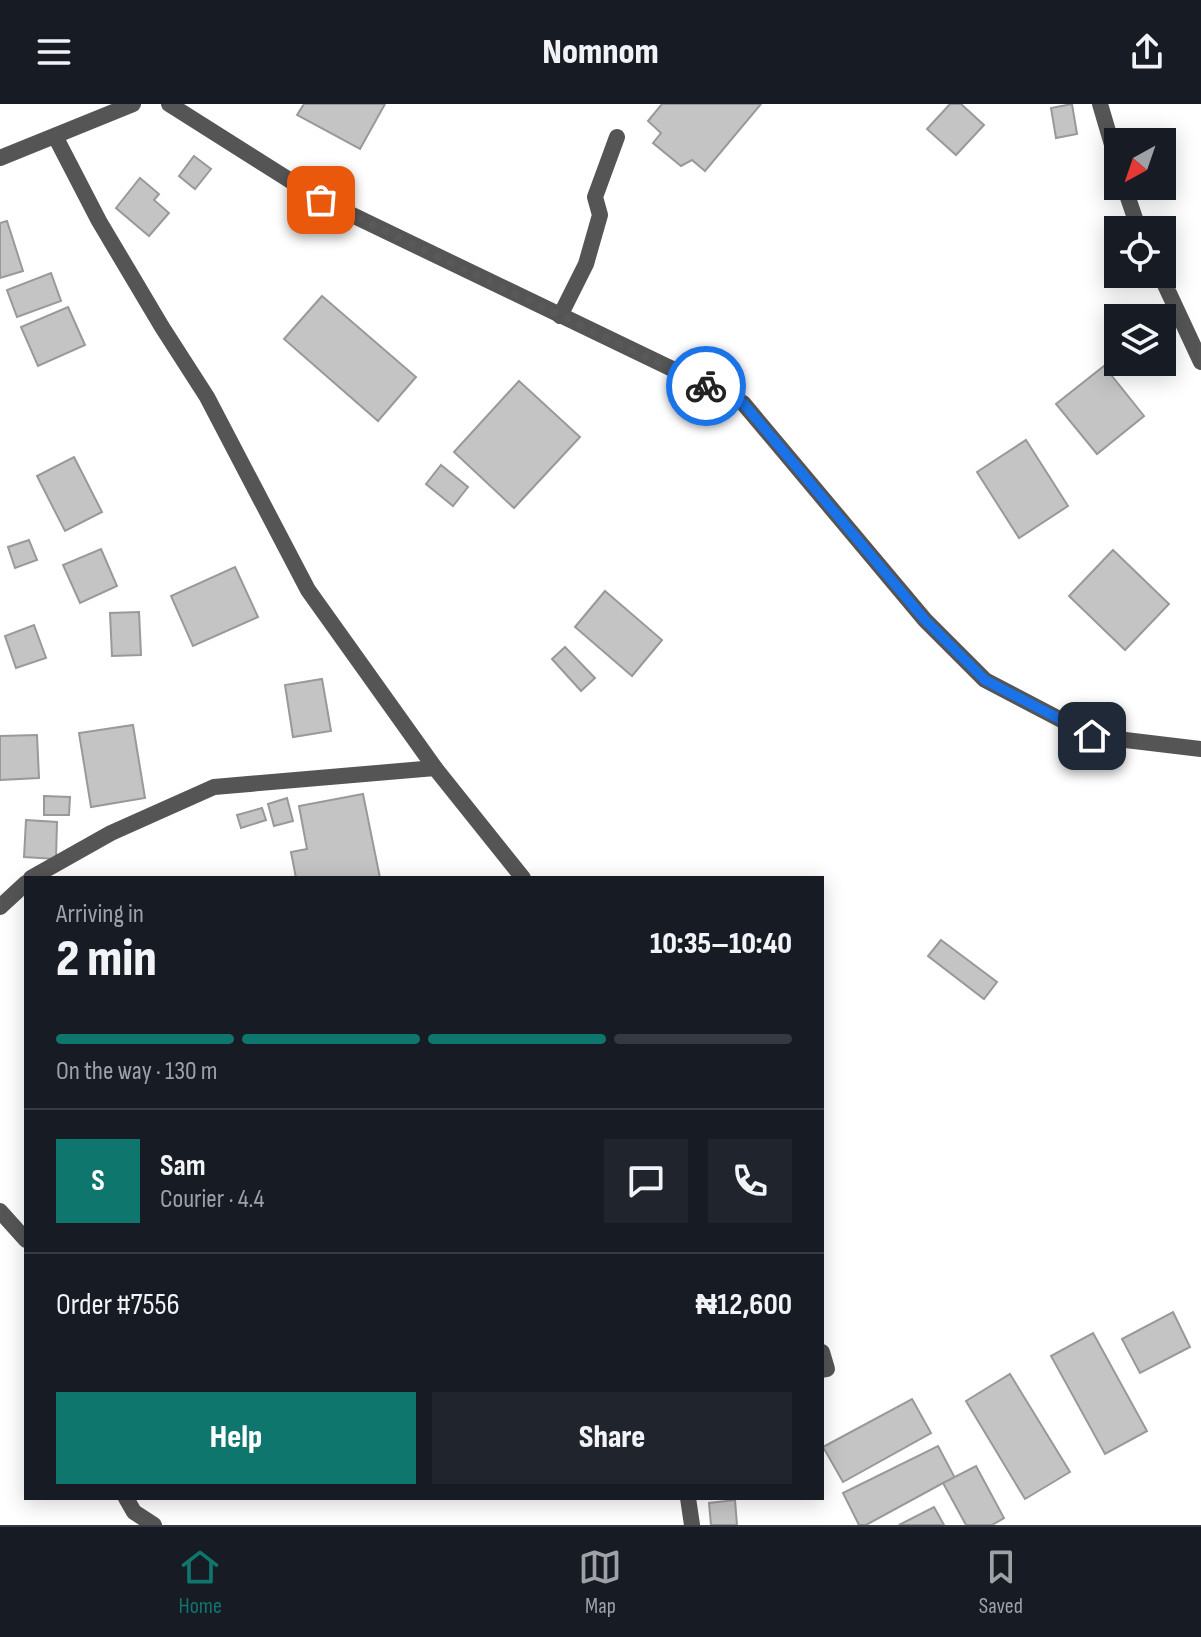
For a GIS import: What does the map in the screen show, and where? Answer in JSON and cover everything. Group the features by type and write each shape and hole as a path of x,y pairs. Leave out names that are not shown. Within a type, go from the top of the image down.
{"street":[{"path":"0,158 133,104"},
{"path":"169,104 321,200 743,403 925,620 985,680 1092,736 1201,749"},
{"path":"1100,104 1107,128"},
{"path":"55,136 99,221 207,397 308,590 435,768 521,876"},
{"path":"560,316 586,264 600,215 595,197 617,137"},
{"path":"1167,288 1201,362"},
{"path":"35,876 111,833 214,787 435,768"},
{"path":"0,907 24,885"},
{"path":"0,1211 24,1238"},
{"path":"127,1500 134,1512 154,1525"},
{"path":"688,1500 692,1525"}],"building":[{"path":"304,104 385,104 360,149 297,115"},
{"path":"662,104 761,104 705,171 692,160 681,166 653,143 661,133 648,121"},
{"path":"950,104 961,104 984,125 956,155 927,129"},
{"path":"1072,104 1077,134 1056,138 1051,108"},
{"path":"194,156 211,169 195,189 179,176"},
{"path":"140,178 159,194 154,200 169,213 149,236 116,208"},
{"path":"7,221 23,271 0,278 0,223"},
{"path":"51,273 61,301 17,317 7,290"},
{"path":"322,296 416,377 378,421 284,339"},
{"path":"68,307 85,345 38,366 21,327"},
{"path":"1104,366 1104,376 1112,376 1144,416 1097,454 1056,404"},
{"path":"519,381 580,437 514,508 454,452"},
{"path":"1026,440 1068,506 1019,538 977,472"},
{"path":"74,457 102,512 65,531 37,476"},
{"path":"441,465 468,487 453,506 426,484"},
{"path":"29,540 37,560 15,568 8,547"},
{"path":"101,549 117,586 80,603 63,565"},
{"path":"1113,550 1169,604 1125,650 1069,596"},
{"path":"235,567 258,617 193,646 171,596"},
{"path":"605,591 662,640 632,676 575,627"},
{"path":"139,612 141,655 112,656 110,613"},
{"path":"34,625 46,658 16,668 5,636"},
{"path":"565,647 595,678 581,691 552,659"},
{"path":"322,679 331,731 293,737 285,685"},
{"path":"133,725 145,798 91,807 79,733"},
{"path":"37,735 39,778 0,780 0,736"},
{"path":"363,794 380,876 296,876 291,852 307,849 299,806"},
{"path":"44,796 70,797 69,815 44,815"},
{"path":"287,798 293,821 274,826 268,804"},
{"path":"262,808 266,820 241,828 237,815"},
{"path":"26,820 57,822 56,859 24,857"},
{"path":"941,940 997,982 984,999 928,956"},
{"path":"1173,1312 1190,1347 1140,1373 1122,1339"},
{"path":"1093,1333 1147,1431 1105,1454 1051,1356"},
{"path":"1010,1374 1070,1472 1025,1499 966,1401"},
{"path":"912,1399 931,1433 843,1482 824,1446"},
{"path":"938,1446 956,1480 943,1483 866,1525 859,1525 843,1493"},
{"path":"976,1466 1004,1518 992,1525 966,1525 943,1483"},
{"path":"735,1500 737,1525 711,1525 709,1503"},
{"path":"934,1507 944,1525 899,1525"}],"way so far":[{"path":"321,200 706,386"}],"route":[{"path":"706,386 743,403 925,620 985,680 1092,736"}]}
